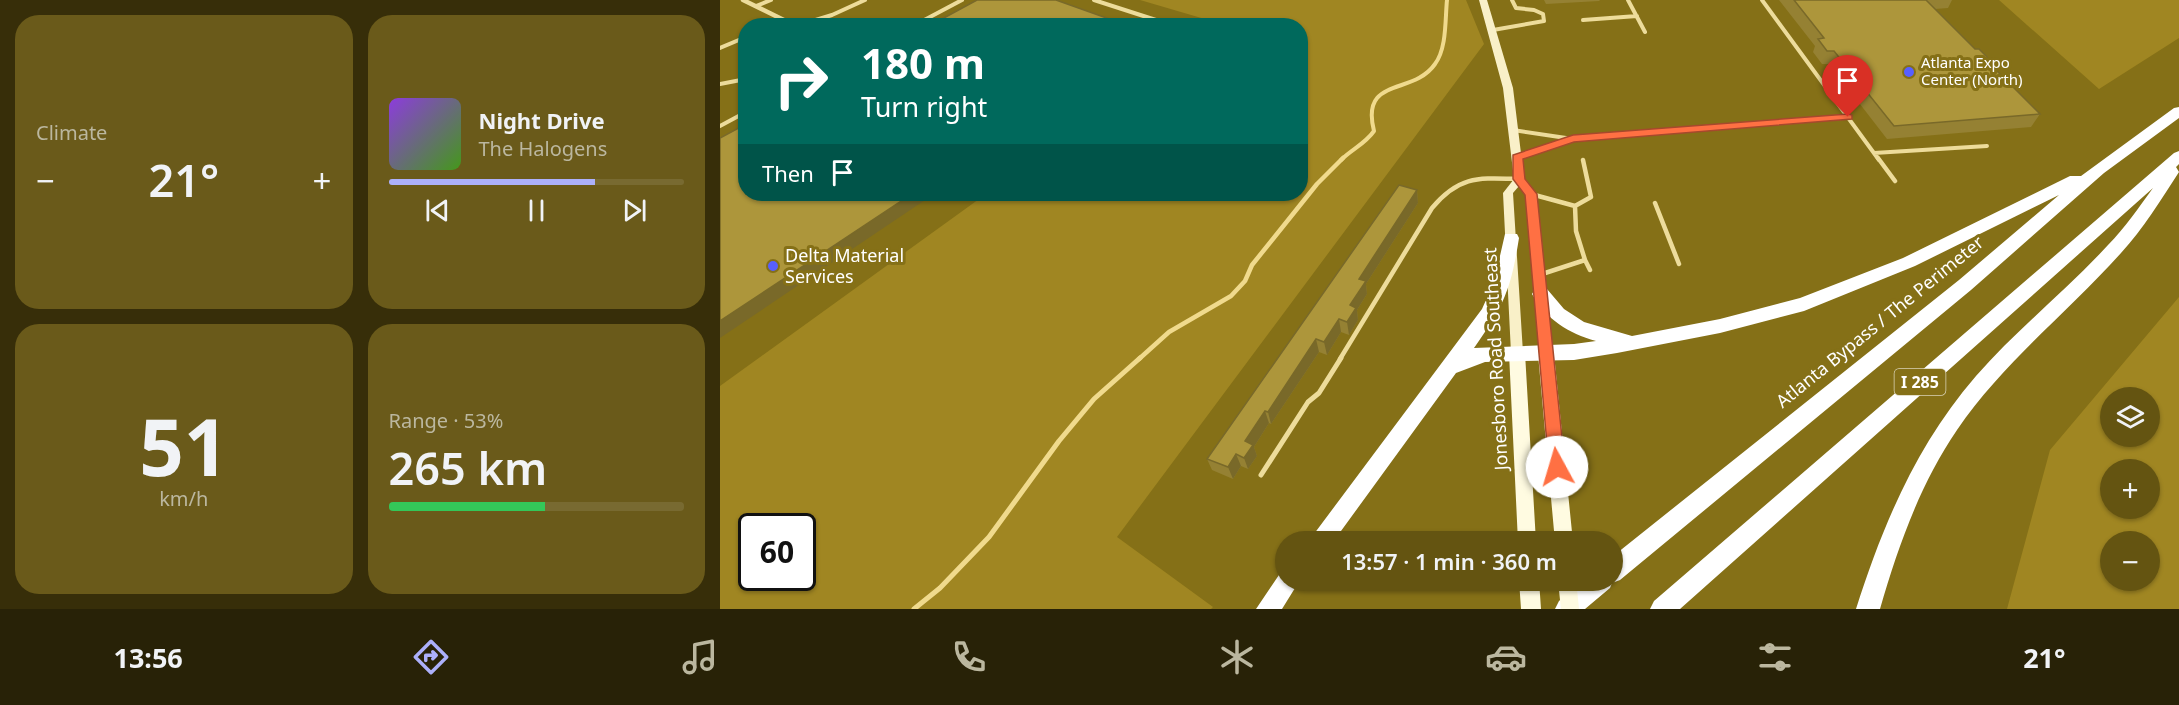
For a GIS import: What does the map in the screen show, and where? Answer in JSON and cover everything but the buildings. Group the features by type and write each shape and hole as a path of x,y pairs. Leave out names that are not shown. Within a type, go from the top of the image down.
{"highway":[{"name":"Atlanta Bypass / The Perimeter","path":"1623,563 1965,285 2099,169 2179,111"},
{"name":"I 285","path":"1662,609 2179,156"},
{"path":"1868,609 1897,525 1935,450 1965,403 1995,368 2117,247 2179,161"},
{"path":"1450,367 1473,356 1596,350 1720,326 1836,293 1910,262 2099,169"},
{"path":"1327,531 1479,328 1498,296 1506,269 1511,238"},
{"path":"1541,294 1553,311 1571,325 1589,333 1636,342"},
{"path":"1268,609 1281,591"},
{"path":"1568,609 1589,591"}],"main road":[{"name":"Jonesboro Road Southeast","path":"1483,0 1508,87 1519,179 1508,193 1527,531"},
{"path":"1519,179 1531,194 1563,531"},
{"path":"1530,591 1531,609"},
{"path":"1567,591 1568,609"}],"street":[{"path":"743,0 780,18"}],"lane":[{"path":"756,6 771,0"},
{"path":"822,18 866,0"},
{"path":"928,18 962,0"},
{"path":"1094,0 1150,18"},
{"path":"1493,30 1544,21 1543,14 1534,10 1516,8 1512,0"},
{"path":"1628,0 1645,32"},
{"path":"1762,0 1895,181"},
{"path":"1583,20 1637,16"},
{"path":"721,47 738,40"},
{"path":"720,84 738,81"},
{"path":"720,126 738,116"},
{"path":"1513,130 1573,139 1848,117"},
{"path":"1517,157 1573,139"},
{"path":"1875,153 1987,146"},
{"path":"1531,194 1575,206 1591,197 1589,179 1583,160"},
{"path":"1261,475 1308,402 1319,393 1432,208 1445,192 1460,181 1470,179 1519,179"},
{"path":"1655,203 1679,264"},
{"path":"1575,206 1576,231 1590,270"},
{"path":"1539,275 1585,260"}],"shaded area":[{"path":"1140,0 1466,0 1484,44 1117,537 1213,607 1211,609 720,609 720,386 976,201 1308,201 1308,18 1201,18"},
{"path":"1999,0 2179,0 2179,38 2099,89"},
{"path":"2179,297 2179,609 2007,609 2050,450 2100,391 2100,447 2160,447 2160,387 2103,387"}],"waterway":[{"path":"1341,160 1374,131 1372,114 1375,102 1381,94 1425,74 1435,64 1444,42 1447,0"},
{"path":"1308,195 1341,160"},
{"path":"1139,359 1169,332 1231,296 1245,281 1252,265 1303,201"},
{"path":"914,609 940,588 989,537 1059,441 1094,399 1140,358"}],"place":[{"name":"Atlanta Expo Center (North)","path":"1909,72"},
{"name":"Delta Material Services","path":"773,266"}],"route":[{"path":"1557,467 1531,194 1519,179 1517,157 1573,139 1848,117"}]}
